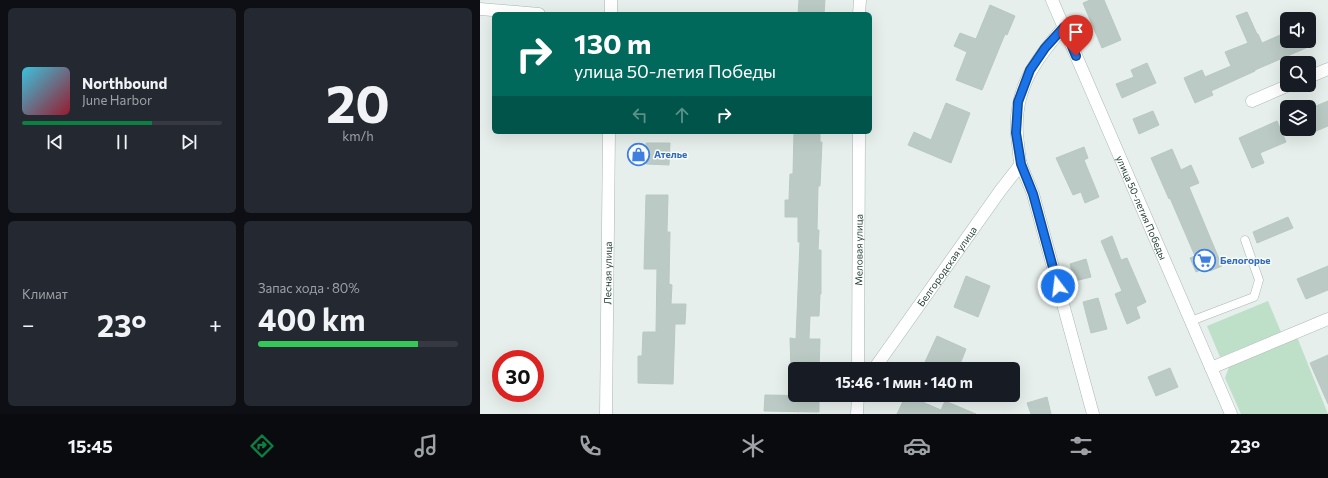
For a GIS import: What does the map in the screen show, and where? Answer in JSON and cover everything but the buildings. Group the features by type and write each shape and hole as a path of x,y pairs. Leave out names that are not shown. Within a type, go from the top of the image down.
{"street":[{"path":"611,0 611,12"},
{"path":"860,0 860,12"},
{"name":"улица 50-летия Победы","path":"1052,0 1231,414"},
{"path":"480,8 519,12"},
{"path":"1064,27 1045,48 1030,70 1018,102 1016,133 1021,164 1033,194 1093,414"},
{"path":"1316,74 1328,68"},
{"path":"1252,101 1280,89"},
{"name":"Лесная улица","path":"606,414 609,134"},
{"name":"Меловая улица","path":"858,362 859,134"},
{"name":"Белгородская улица","path":"879,362 995,197 1021,164"},
{"path":"1211,368 1328,319"},
{"path":"857,414 858,402"}],"lane":[{"path":"1191,321 1254,297 1259,280 1245,240"}],"green space":[{"path":"1268,301 1281,332 1220,357 1207,326"},
{"path":"1297,337 1328,414 1241,414 1225,378 1230,364"}],"place":[{"name":"Ателье","path":"639,154"},
{"name":"Белогорье","path":"1205,260"}],"route":[{"path":"1058,286 1033,194 1021,164 1016,133 1018,102 1030,70 1045,48 1064,27 1076,56"}]}
